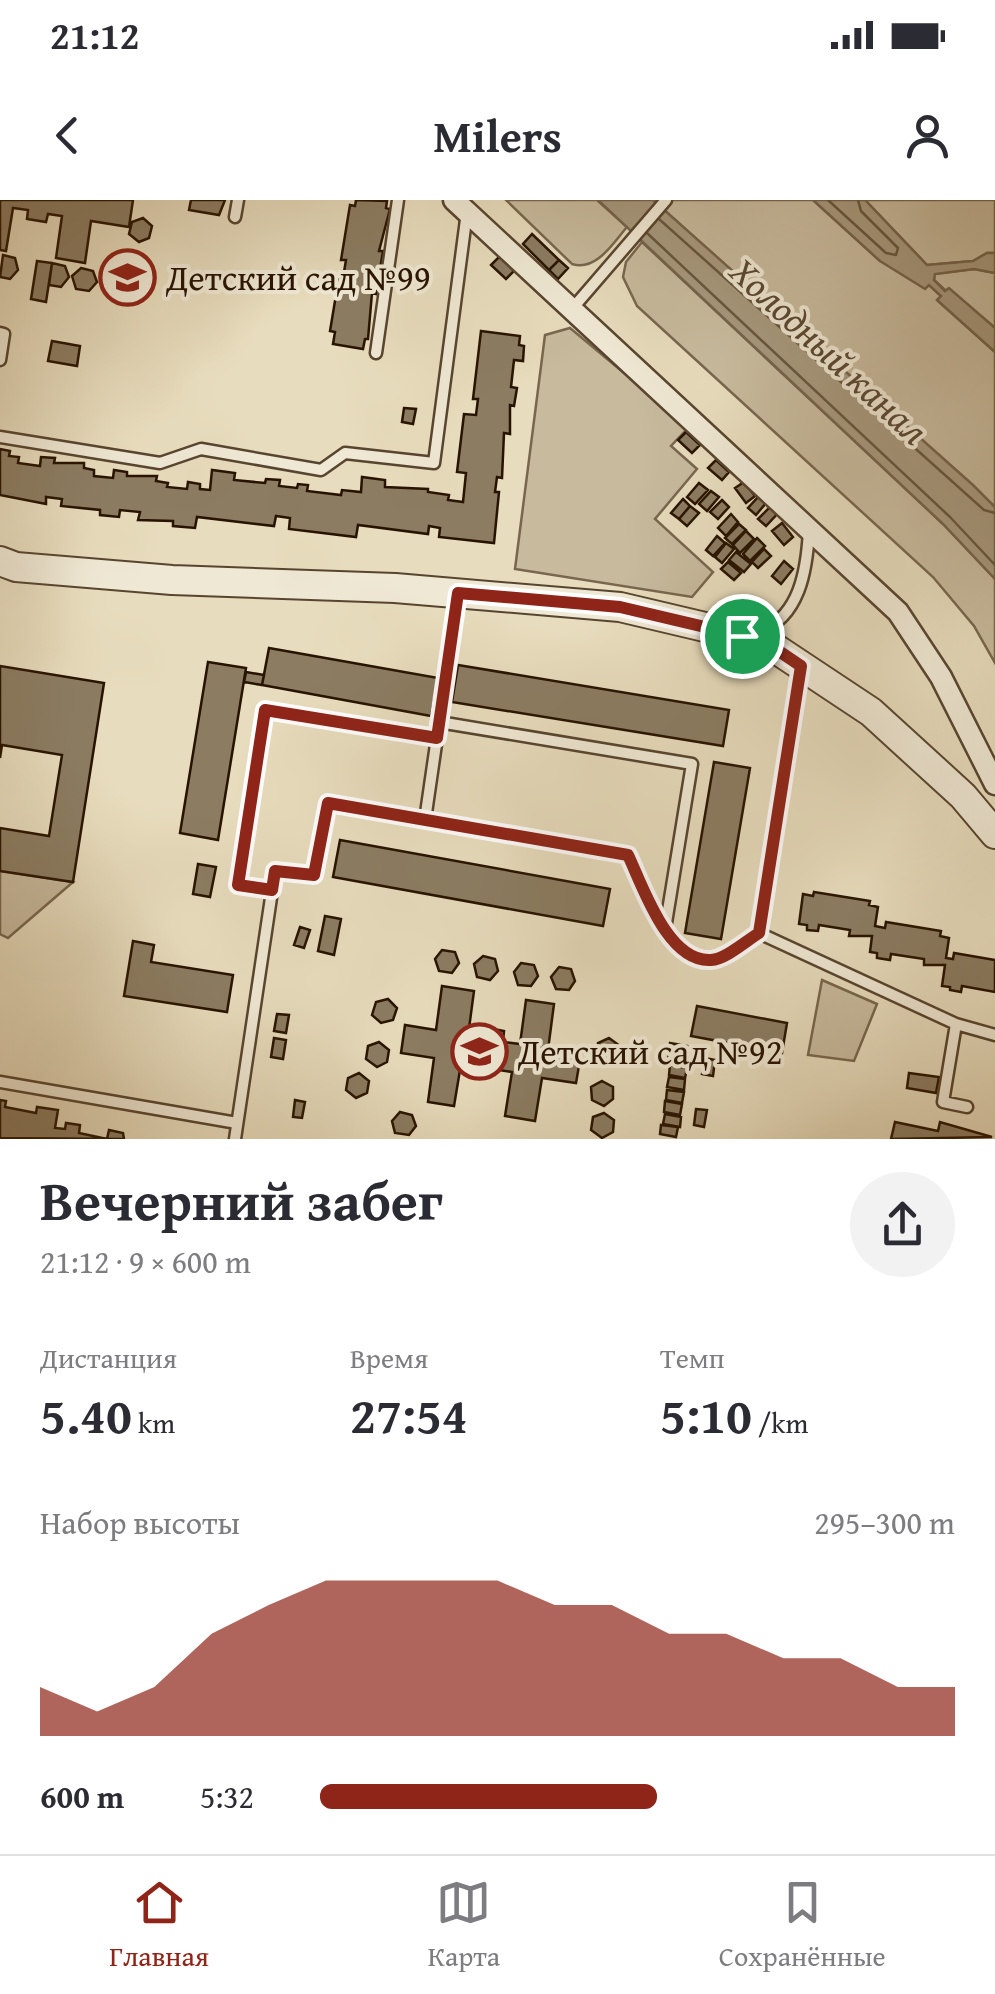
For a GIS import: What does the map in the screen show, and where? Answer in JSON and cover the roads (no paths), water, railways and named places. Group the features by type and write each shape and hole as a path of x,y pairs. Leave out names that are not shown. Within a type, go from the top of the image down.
{"street":[{"path":"460,206 898,612 941,676 995,784"},
{"path":"0,561 16,567 172,580 458,593 620,607 764,641 871,712 917,751 995,834"}],"lane":[{"path":"235,217 238,200"},
{"path":"376,353 398,200"},
{"path":"572,310 664,202"},
{"path":"0,437 160,463 201,449 321,470 345,453 434,463 460,206"},
{"path":"0,333 4,334 0,360"},
{"path":"742,636 772,627 796,599 808,558 809,530"},
{"path":"424,820 458,593"},
{"path":"759,933 801,666"},
{"path":"272,890 238,885 265,710 437,738"},
{"path":"439,722 692,764 664,931"},
{"path":"235,1139 275,871 314,875 328,803 628,855 664,931 690,957 714,960 759,933"},
{"path":"759,933 956,1024 995,1035"},
{"path":"956,1024 942,1102 966,1106"},
{"path":"0,1082 237,1124"}],"water":[{"path":"598,200 653,200 973,485 995,507 995,579 943,524"},
{"path":"813,200 865,200 927,265 973,261 995,253 995,273 974,269 935,274 934,280 995,328 995,352 937,300 941,296 929,285 925,289 880,261"}],"place":[{"name":"Детский сад №99","path":"127,278"},
{"name":"Детский сад №92","path":"479,1052"}],"water label":[{"name":"Холодный канал","path":"829,351"}]}
